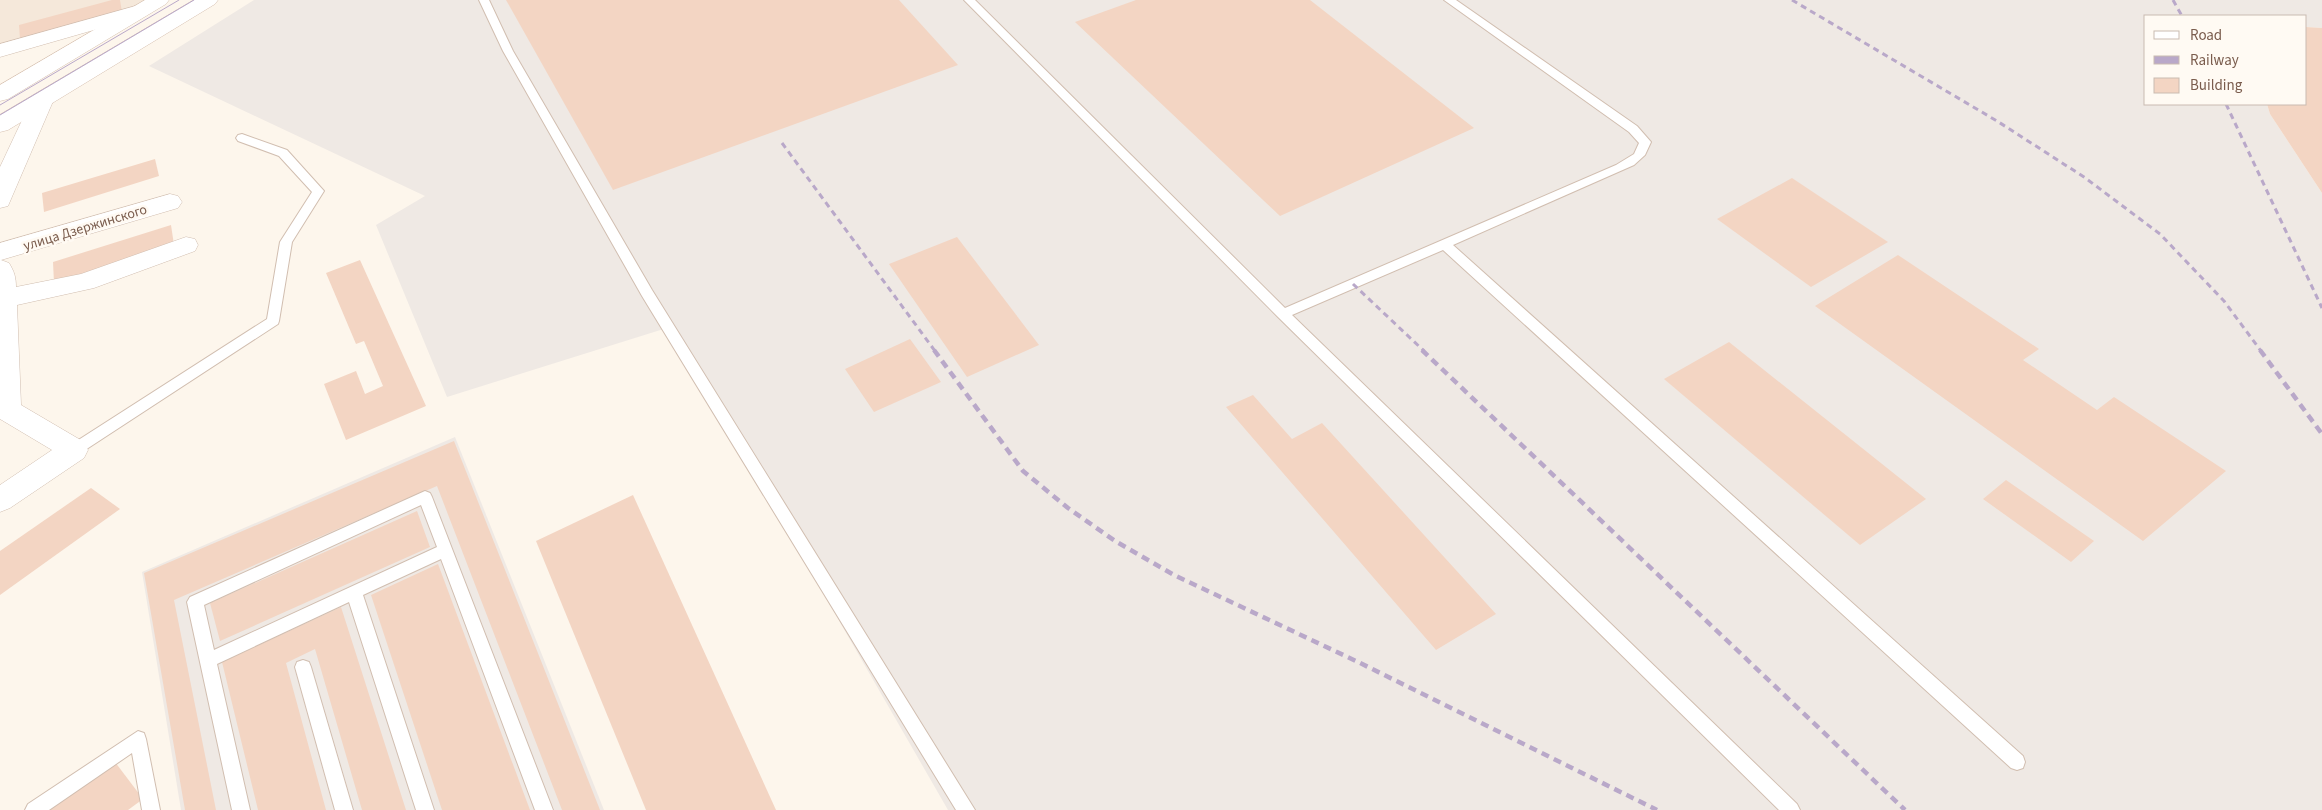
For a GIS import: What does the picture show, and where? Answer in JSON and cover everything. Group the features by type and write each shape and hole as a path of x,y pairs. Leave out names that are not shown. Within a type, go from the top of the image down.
{"street":[{"path":"0,94 159,0"},
{"path":"0,125 208,0"},
{"path":"0,51 139,12"},
{"path":"0,200 10,171 43,99"},
{"name":"улица Дзержинского","path":"0,252 170,202"},
{"path":"2,299 85,282 186,246"},
{"path":"0,269 3,276 2,299 7,410 74,450 0,500"}],"lane":[{"path":"484,0 508,51 647,293 966,810"},
{"path":"969,0 1283,314 1791,810"},
{"path":"1283,314 1633,162 1644,150 1645,142 1633,130 1449,0"},
{"path":"74,450 273,321 286,242 318,191 283,152 242,138"},
{"path":"1444,244 2017,762"},
{"path":"241,810 196,602 425,498 544,810"},
{"path":"208,660 446,550"},
{"path":"354,593 425,810"},
{"path":"303,667 344,810"},
{"path":"34,810 138,739 151,810"}],"shaded area":[{"path":"0,0 148,0 109,22 0,52"},
{"path":"254,0 2322,0 2322,28 2307,27 2307,15 2144,15 2144,105 2267,105 2270,114 2322,193 2322,810 948,810 670,327 447,397 376,225 425,196 149,66"},
{"path":"455,437 604,810 181,810 142,572"}],"building":[{"path":"112,0 120,0 122,12 20,39 19,25"},
{"path":"506,0 899,0 958,65 613,190"},
{"path":"1136,0 1310,0 1474,128 1280,216 1075,22"},
{"path":"2307,27 2322,28 2322,193 2270,114 2267,105 2307,105"},
{"path":"155,159 159,176 44,212 42,193"},
{"path":"1792,178 1888,242 1811,287 1717,219"},
{"path":"171,225 174,245 54,283 53,262"},
{"path":"957,237 1039,345 967,377 889,264"},
{"path":"1898,255 2039,349 2023,360 2097,410 2114,397 2226,471 2143,541 1815,306"},
{"path":"360,260 426,406 346,440 324,384 356,371 365,394 383,386 364,341 356,344 326,273"},
{"path":"910,339 941,382 874,412 845,369"},
{"path":"1729,342 1926,499 1860,545 1664,379"},
{"path":"1253,395 1292,439 1322,423 1496,614 1436,650 1226,407"},
{"path":"454,441 600,810 562,810 437,486 174,600 216,810 185,810 144,573"},
{"path":"2006,480 2094,541 2071,562 1983,499"},
{"path":"91,488 120,509 0,595 0,551"},
{"path":"633,495 776,810 646,810 536,541"},
{"path":"417,511 430,547 220,641 210,603"},
{"path":"438,564 530,810 442,810 371,595"},
{"path":"341,607 406,810 362,810 315,649 286,663 326,810 258,810 222,662"},
{"path":"115,762 143,799 128,810 47,810"}],"tram line":[{"path":"0,105 179,0"},
{"path":"0,115 194,0"}],"railway":[{"path":"1792,0 1997,121 2084,177 2160,234 2224,301 2261,351"},
{"path":"2173,0 2181,15"},
{"path":"2226,105 2322,308"},
{"path":"782,143 935,351"},
{"path":"1353,284 1424,351"},
{"path":"934,350 1023,471 1068,508 1115,541 1174,575 1356,661 1657,810"},
{"path":"1422,350 1905,810"},
{"path":"2260,350 2322,434"}]}
